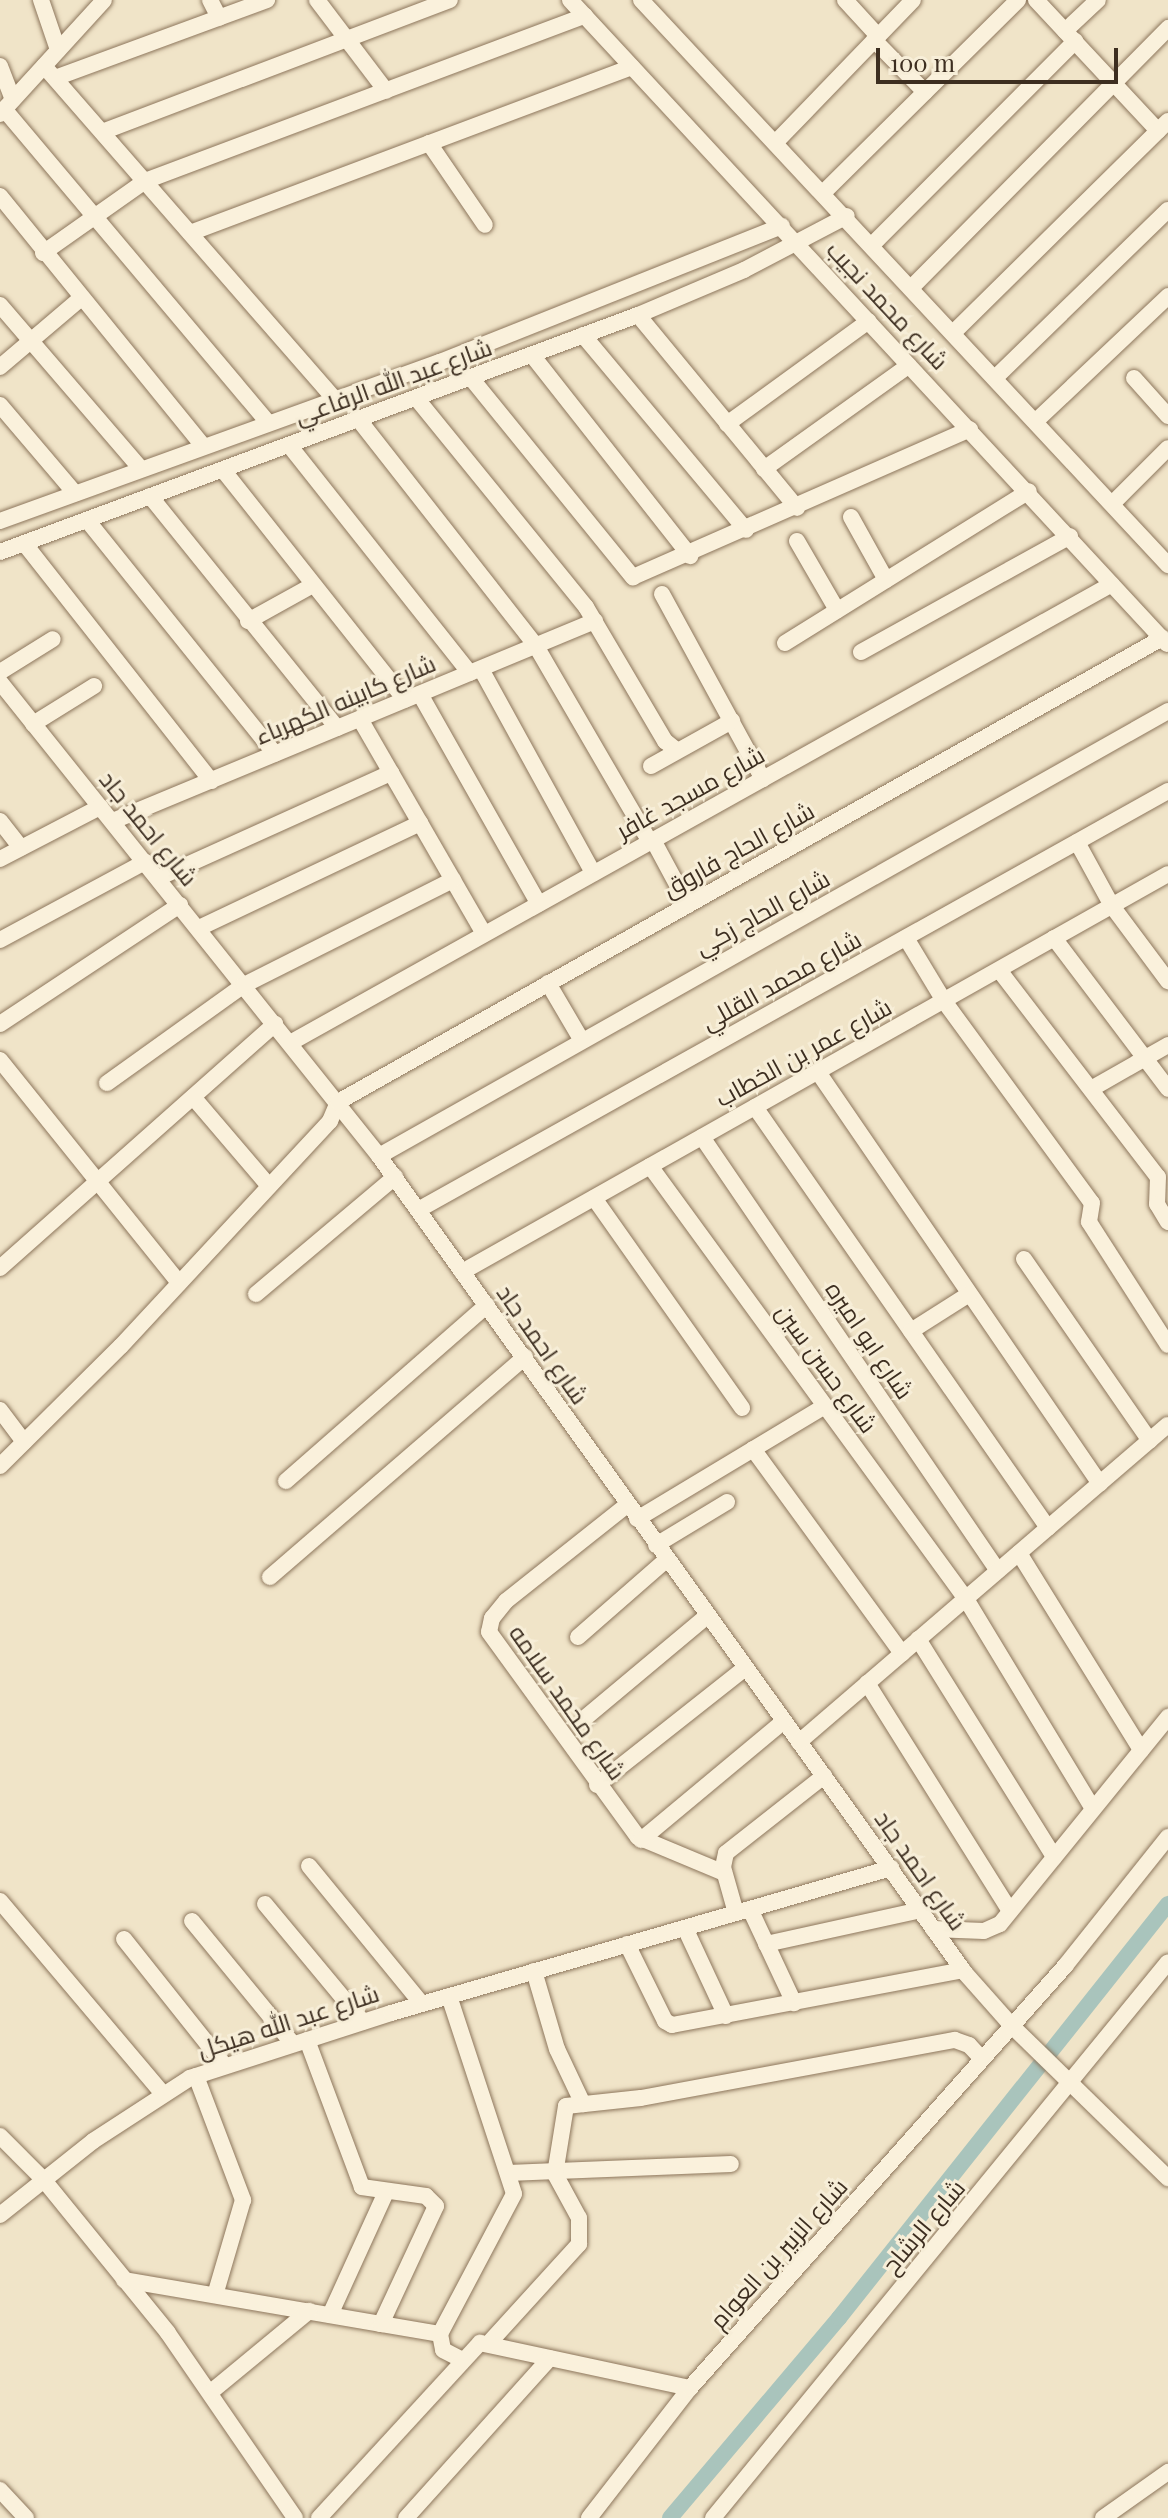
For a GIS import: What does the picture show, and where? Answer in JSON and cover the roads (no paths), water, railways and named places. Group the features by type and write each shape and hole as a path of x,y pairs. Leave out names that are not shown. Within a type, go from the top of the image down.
{"street":[{"path":"41,0 58,50"},
{"path":"50,72 58,50 104,0"},
{"path":"210,0 219,18"},
{"path":"6,107 50,72 267,0"},
{"path":"317,0 386,91"},
{"path":"102,132 450,0"},
{"name":"شارع محمد نجيب","path":"641,0 847,216 1168,565"},
{"path":"845,0 925,92"},
{"path":"776,142 913,0"},
{"path":"824,192 1018,0"},
{"path":"953,333 1163,126 1114,83 1036,0"},
{"path":"872,245 1070,36 1098,0"},
{"name":"شارع محمد نجيب","path":"572,1 1165,641"},
{"path":"43,253 145,181 585,16"},
{"path":"911,288 1168,28"},
{"path":"0,66 6,107 93,218 268,422"},
{"path":"190,233 632,67"},
{"path":"50,72 334,398"},
{"path":"429,143 485,225"},
{"path":"0,196 43,253 203,446"},
{"path":"995,378 1168,210"},
{"name":"شارع عبد الله الرفاعي","path":"0,552 638,315 799,244 847,216"},
{"name":"شارع عبد الله الرفاعي","path":"6,519 454,356 782,226"},
{"path":"1036,421 1168,296"},
{"path":"0,367 81,298"},
{"path":"0,305 141,469"},
{"path":"638,315 797,508"},
{"path":"727,424 869,321"},
{"path":"583,335 746,530"},
{"path":"532,355 690,556"},
{"path":"764,469 909,365"},
{"path":"471,378 633,577 690,556 970,429"},
{"path":"1134,378 1168,416"},
{"path":"417,399 595,621 665,741 676,750"},
{"path":"0,405 75,493"},
{"path":"359,420 536,646 688,905"},
{"path":"289,445 475,671 593,873"},
{"path":"1112,504 1168,448"},
{"path":"223,470 313,585 413,697 539,904"},
{"path":"785,643 1029,491"},
{"path":"150,496 337,728"},
{"path":"0,503 6,519"},
{"path":"851,517 886,580"},
{"path":"87,520 275,754"},
{"path":"861,652 1070,536"},
{"path":"797,541 837,610"},
{"path":"24,543 211,781"},
{"name":"شارع مسجد غافر","path":"290,1043 1112,584"},
{"path":"248,621 313,585"},
{"path":"662,594 763,779"},
{"name":"شارع كابينه الكهرباء","path":"113,821 595,621"},
{"path":"0,672 53,639"},
{"name":"شارع الحاج فاروق","path":"338,1102 1165,641"},
{"name":"شارع احمد جاد","path":"0,682 395,1177 666,1560 963,1970 1012,2026 1074,2082 1168,2178"},
{"path":"33,724 94,686"},
{"name":"شارع الحاج زكي","path":"379,1156 1168,711"},
{"path":"360,719 484,934"},
{"path":"651,766 732,721"},
{"path":"158,878 391,773"},
{"name":"شارع محمد القللي","path":"418,1210 1168,791"},
{"path":"0,859 100,807"},
{"path":"0,821 21,848"},
{"path":"199,928 420,823"},
{"path":"1077,842 1112,906 1168,981"},
{"path":"0,940 145,862"},
{"name":"شارع عمر بن الخطاب","path":"462,1272 1168,875"},
{"path":"107,1083 244,985 453,880"},
{"path":"0,1024 180,905"},
{"path":"906,938 944,1001 1092,1203 1089,1222 1168,1345"},
{"path":"1054,938 1168,1089"},
{"path":"999,970 1158,1177 1157,1204 1168,1222"},
{"path":"548,983 582,1041"},
{"path":"0,1268 275,1024"},
{"path":"1091,1089 1168,1045"},
{"path":"0,1060 179,1283"},
{"path":"818,1072 1100,1484"},
{"path":"193,1097 269,1186"},
{"path":"0,1466 179,1283 330,1121 338,1102"},
{"path":"755,1107 1048,1528"},
{"name":"شارع ابو اميره","path":"702,1137 998,1571"},
{"name":"شارع حسن سين","path":"650,1166 966,1599 1093,1809"},
{"path":"256,1294 395,1177"},
{"path":"594,1198 742,1408"},
{"path":"1024,1259 1150,1441"},
{"path":"911,1331 969,1294"},
{"path":"286,1481 487,1305"},
{"path":"270,1577 525,1357"},
{"path":"637,1519 825,1406"},
{"path":"0,1410 24,1442"},
{"path":"799,1742 1168,1425"},
{"path":"753,1449 902,1653"},
{"path":"656,1545 727,1502"},
{"name":"شارع محمد سلامه","path":"627,1505 506,1601 492,1618 489,1632 597,1785 641,1840 724,1873"},
{"path":"1019,1553 1141,1750"},
{"path":"578,1637 666,1560"},
{"path":"585,1718 707,1616"},
{"path":"918,1639 1054,1857"},
{"path":"597,1785 745,1668"},
{"path":"867,1683 1010,1911"},
{"path":"933,1929 989,1931 1010,1911 1168,1717"},
{"path":"641,1840 784,1721"},
{"path":"794,2003 766,1944 743,1911 724,1873 730,1849 824,1776"},
{"name":"شارع الزبير بن العوام","path":"589,2518 690,2388 1012,2026 1168,1837"},
{"path":"309,1866 422,2004"},
{"name":"شارع عبد الله هيكل","path":"0,2215 43,2179 162,2093 196,2076 422,2004 891,1868"},
{"path":"0,1901 162,2093"},
{"path":"265,1904 363,2022"},
{"path":"766,1944 920,1910"},
{"path":"192,1921 300,2042 362,2187 426,2196 437,2210 381,2324"},
{"path":"685,1928 726,2016"},
{"path":"124,1939 225,2066"},
{"path":"627,1944 668,2024 726,2016 963,1970"},
{"name":"شارع الرشاح","path":"713,2518 1074,2082 1168,1962"},
{"path":"534,1971 557,2049 583,2104"},
{"path":"449,1996 508,2173 512,2206 440,2334 443,2350 461,2359"},
{"path":"489,2343 579,2244 579,2218 555,2174 563,2112 583,2104 641,2098 955,2040 969,2045 982,2059"},
{"path":"196,2076 243,2200 215,2295"},
{"path":"0,2136 43,2179 212,2391 295,2518"},
{"path":"508,2173 555,2174 731,2164"},
{"path":"330,2315 386,2192"},
{"path":"124,2280 440,2334"},
{"path":"212,2391 309,2311"},
{"path":"319,2518 476,2345 489,2343 690,2388"},
{"path":"406,2518 550,2358"},
{"path":"1109,2516 1168,2472"},
{"path":"0,2490 26,2518"}],"waterway":[{"path":"670,2518 839,2318 1168,1904"}]}
